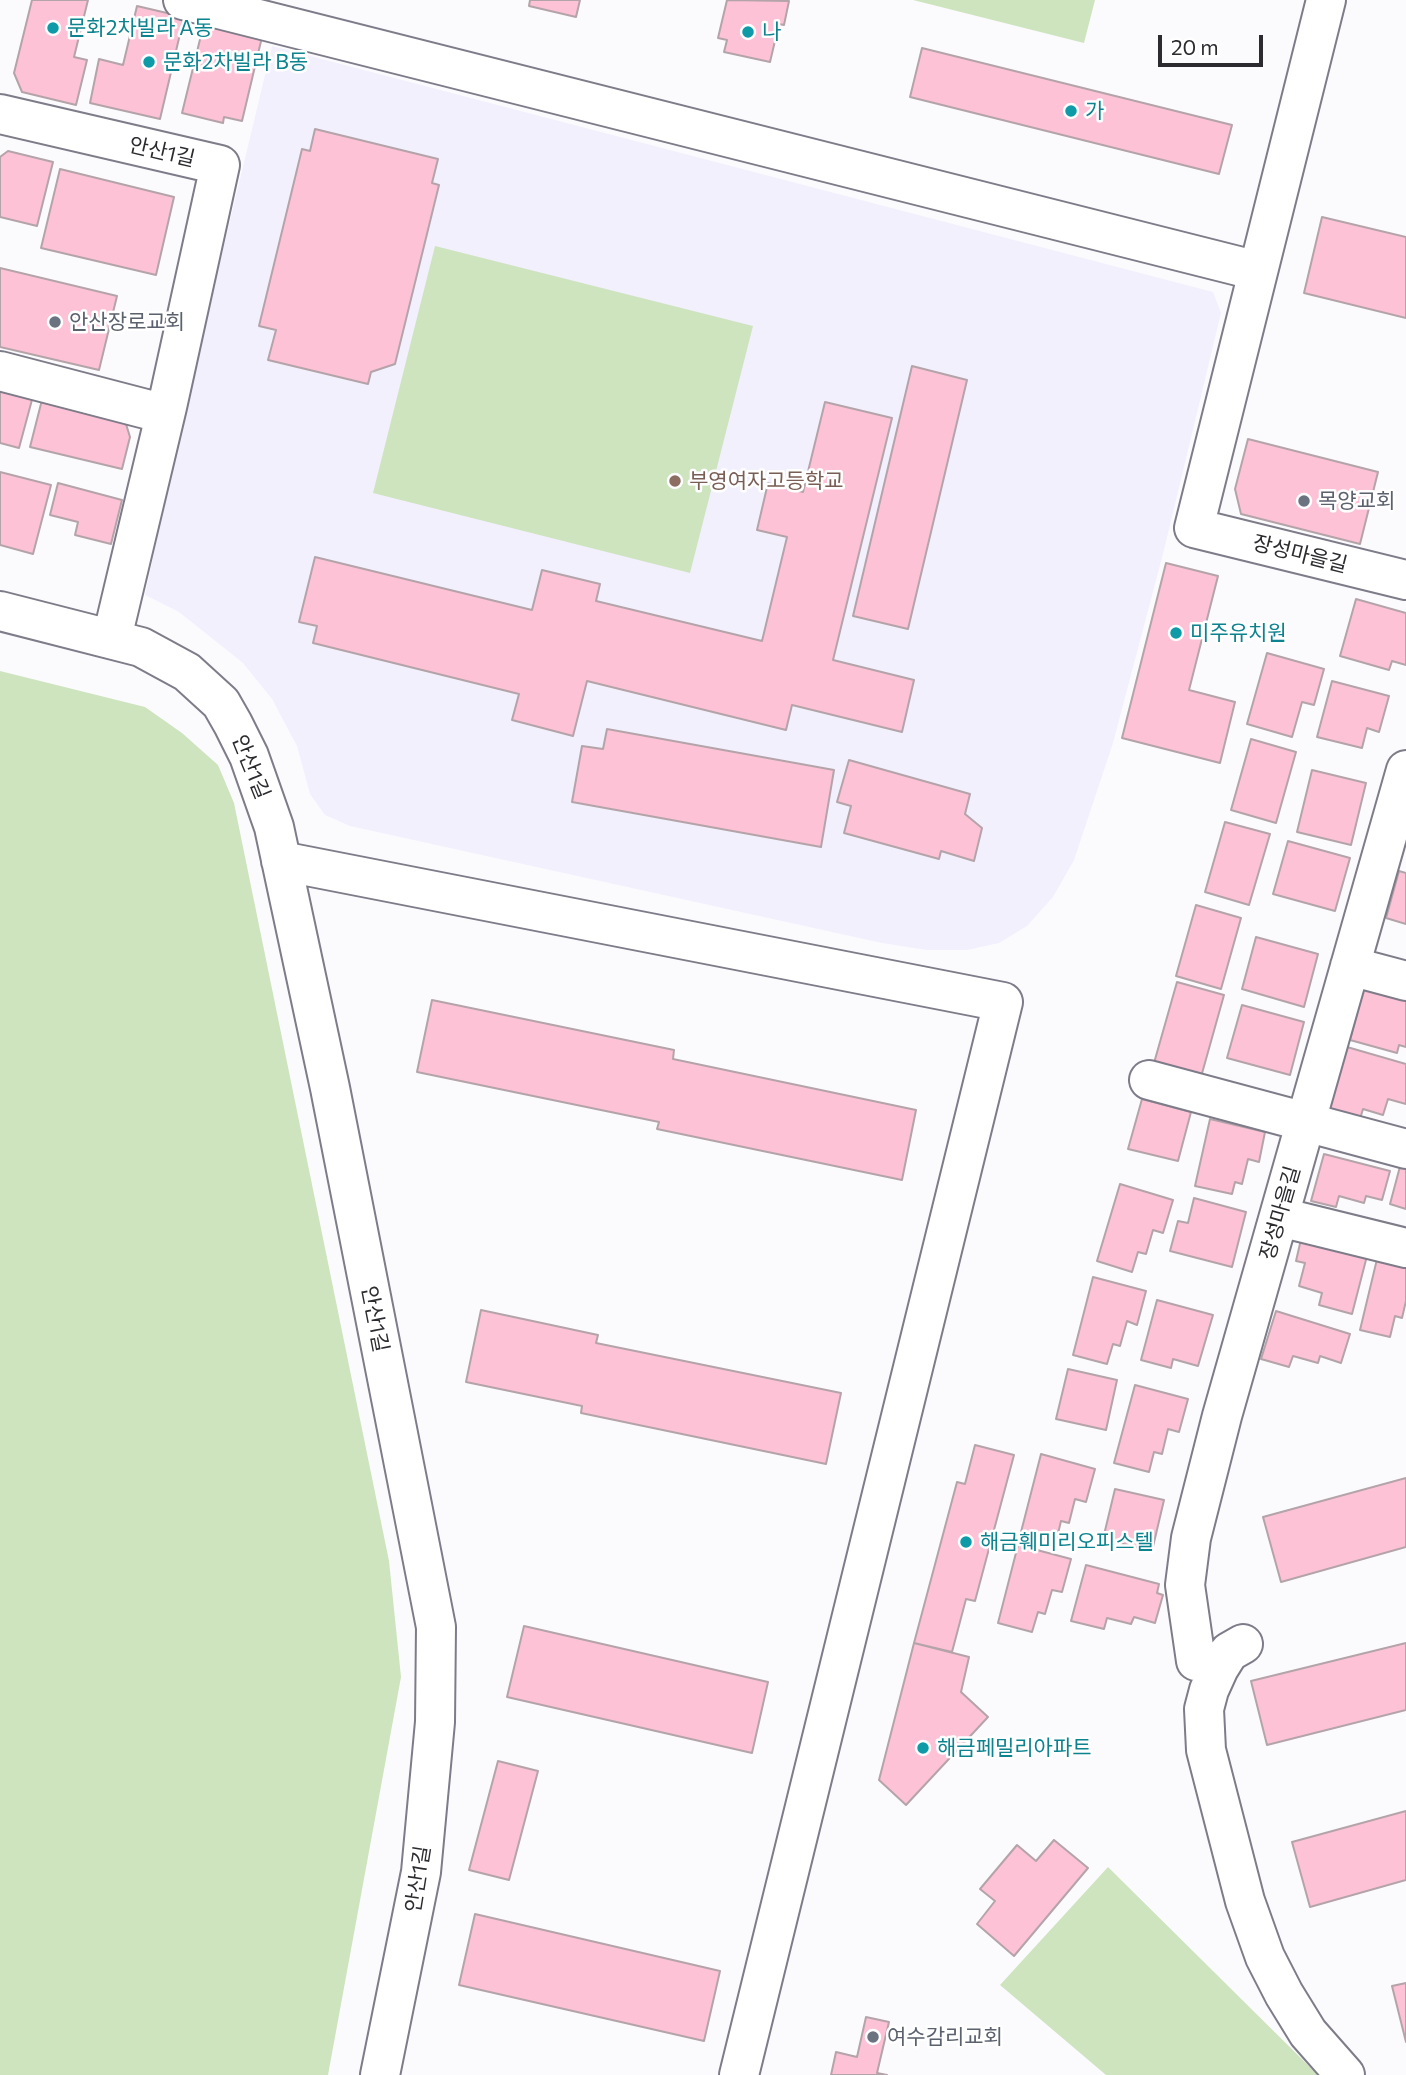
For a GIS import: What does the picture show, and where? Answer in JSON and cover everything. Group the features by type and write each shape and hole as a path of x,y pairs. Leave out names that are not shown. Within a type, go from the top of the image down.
{"street":[{"path":"183,0 1258,271 1326,0"},
{"name":"안산1길","path":"0,114 220,165 112,638"},
{"name":"장성마을길","path":"1258,271 1194,528 1406,580"},
{"path":"0,372 165,414"},
{"name":"안산1길","path":"0,611 141,647 187,673 221,703 249,756 274,827 330,1087 436,1628 435,1722 421,1872 380,2075"},
{"name":"장성마을길","path":"1196,1661 1185,1585 1191,1538 1222,1416 1406,770"},
{"path":"281,861 1003,1002 739,2075"},
{"path":"1350,966 1406,981"},
{"path":"1149,1080 1406,1149"},
{"path":"1280,1217 1406,1248"},
{"path":"1243,1644 1229,1652 1209,1690 1204,1709 1206,1750 1245,1901 1265,1957 1308,2033 1345,2075"}],"shaded area":[{"name":"부영여자고등학교","path":"272,46 1213,292 1221,313 1164,550 1113,743 1074,860 1053,897 1027,926 999,943 967,950 927,950 882,943 350,826 325,815 310,794 297,746 272,699 243,663 179,612 145,595 184,412"}],"green space":[{"path":"913,0 1095,0 1084,43"},
{"path":"435,246 753,326 690,573 373,493"},
{"path":"0,671 145,707 182,733 218,765 234,803 389,1561 401,1677 328,2075 0,2075"},
{"path":"1108,1867 1318,2075 1106,2075 1000,1985"}],"building":[{"name":"문화2차빌라 A동","path":"32,0 88,0 74,57 87,60 76,105 22,92 14,73"},
{"path":"530,0 580,0 576,17 529,6"},
{"name":"나","path":"727,0 789,1 784,25 779,24 770,62 724,52 727,40 718,38"},
{"name":"문화2차빌라 B동","path":"137,6 184,17 160,119 90,103 99,59 123,65"},
{"path":"204,23 262,37 242,121 224,117 223,123 182,113"},
{"name":"가","path":"922,48 1232,125 1219,174 910,97"},
{"path":"315,129 438,159 432,183 439,185 395,364 371,372 368,384 268,360 276,330 259,326 302,149 310,151"},
{"path":"8,151 53,162 37,226 0,217 0,157"},
{"path":"60,169 174,197 156,275 41,248"},
{"path":"1322,217 1406,237 1406,318 1304,293"},
{"name":"안산장로교회","path":"0,268 117,296 99,370 0,347"},
{"path":"912,366 967,380 908,629 853,616"},
{"path":"0,388 33,396 19,448 0,443"},
{"path":"44,392 122,411 130,437 122,469 30,447"},
{"name":"부영여자고등학교","path":"825,402 892,418 833,660 914,680 902,732 792,705 786,730 587,681 573,736 512,720 519,694 313,643 317,626 299,622 315,557 532,610 542,570 600,584 596,601 762,641 787,537 757,530 768,483 803,492"},
{"name":"목양교회","path":"1248,439 1378,472 1360,544 1241,514 1235,489"},
{"path":"0,472 51,485 33,554 0,545"},
{"path":"58,483 122,500 111,544 75,535 78,522 50,515"},
{"name":"미주유치원","path":"1166,563 1218,576 1189,690 1235,702 1220,763 1122,738"},
{"path":"1356,599 1406,613 1406,665 1392,661 1389,670 1340,656"},
{"path":"1267,653 1324,669 1314,705 1302,702 1292,737 1247,724"},
{"path":"1332,681 1389,696 1379,732 1367,728 1362,748 1317,737"},
{"path":"607,729 834,770 821,847 572,802 582,746 603,749"},
{"path":"1251,739 1296,752 1276,823 1231,810"},
{"path":"849,760 970,794 965,814 982,828 974,861 941,851 939,859 844,833 851,806 837,802"},
{"path":"1312,770 1366,783 1351,845 1297,832"},
{"path":"1225,822 1270,834 1249,905 1205,892"},
{"path":"1288,841 1350,858 1335,911 1273,894"},
{"path":"1399,871 1406,873 1406,924 1386,918"},
{"path":"1196,905 1241,918 1221,989 1176,976"},
{"path":"1256,937 1318,954 1304,1007 1242,989"},
{"path":"1177,982 1224,995 1201,1077 1154,1063"},
{"path":"1364,987 1406,999 1406,1047 1399,1045 1397,1053 1350,1040"},
{"path":"432,1000 674,1050 673,1059 916,1110 902,1180 657,1129 659,1122 417,1072"},
{"path":"1242,1005 1304,1022 1290,1075 1227,1058"},
{"path":"1347,1047 1406,1064 1406,1104 1388,1099 1383,1115 1363,1109 1360,1119 1329,1110"},
{"path":"1142,1099 1191,1112 1178,1161 1128,1149"},
{"path":"1210,1119 1265,1132 1259,1162 1248,1159 1242,1184 1235,1182 1232,1194 1195,1186"},
{"path":"1324,1154 1390,1171 1382,1200 1366,1196 1364,1203 1339,1196 1336,1207 1311,1201"},
{"path":"1402,1159 1406,1160 1406,1209 1390,1204"},
{"path":"1120,1184 1173,1200 1163,1233 1153,1230 1146,1254 1138,1252 1132,1272 1097,1261"},
{"path":"1194,1198 1246,1212 1232,1267 1170,1251 1178,1221 1188,1223"},
{"path":"1302,1235 1368,1252 1352,1314 1319,1305 1322,1293 1299,1286 1305,1263 1296,1261"},
{"path":"1378,1255 1406,1262 1406,1301 1402,1318 1395,1316 1390,1337 1360,1330"},
{"path":"1093,1277 1146,1291 1137,1325 1127,1321 1120,1346 1113,1344 1107,1364 1073,1355"},
{"path":"1157,1300 1213,1315 1198,1366 1173,1359 1171,1368 1141,1360"},
{"path":"481,1310 598,1335 596,1343 841,1393 826,1464 581,1413 582,1406 466,1382"},
{"path":"1276,1311 1350,1334 1341,1363 1320,1356 1318,1363 1293,1356 1289,1367 1261,1359"},
{"path":"1068,1369 1117,1380 1106,1430 1056,1419"},
{"path":"1135,1385 1188,1399 1179,1432 1168,1429 1162,1454 1154,1452 1149,1472 1114,1463"},
{"name":"해금훼미리오피스텔","path":"975,1445 1014,1455 975,1601 966,1599 952,1652 914,1643 957,1482 965,1484"},
{"path":"1041,1454 1095,1469 1086,1502 1075,1499 1069,1523 1061,1521 1056,1542 1021,1532"},
{"path":"1406,1478 1406,1547 1281,1582 1263,1517"},
{"path":"1115,1489 1164,1500 1152,1551 1103,1539"},
{"path":"1018,1545 1071,1559 1062,1592 1052,1590 1045,1614 1038,1612 1032,1632 998,1623"},
{"path":"1086,1565 1159,1584 1157,1593 1163,1595 1155,1623 1134,1617 1131,1624 1107,1618 1104,1629 1071,1621"},
{"path":"524,1626 768,1682 752,1753 507,1697"},
{"name":"해금페밀리아파트","path":"914,1643 969,1657 961,1692 988,1717 906,1805 879,1780"},
{"path":"1406,1643 1406,1710 1267,1745 1251,1681"},
{"path":"498,1761 538,1771 509,1880 469,1870"},
{"path":"1406,1811 1406,1880 1310,1907 1292,1842"},
{"path":"1054,1840 1088,1868 1014,1956 977,1924 995,1901 980,1889 1017,1845 1036,1861"},
{"path":"475,1914 720,1971 704,2041 459,1985"},
{"path":"1406,1983 1406,2042 1392,1986"},
{"name":"여수감리교회","path":"866,2017 889,2022 877,2073 887,2075 831,2075 836,2052 857,2057"}],"place":[{"name":"문화2차빌라 A동","path":"53,28"},
{"name":"나","path":"748,32"},
{"name":"문화2차빌라 B동","path":"149,62"},
{"name":"가","path":"1071,111"},
{"name":"안산장로교회","path":"55,322"},
{"name":"부영여자고등학교","path":"675,481"},
{"name":"목양교회","path":"1304,501"},
{"name":"미주유치원","path":"1176,633"},
{"name":"해금훼미리오피스텔","path":"966,1542"},
{"name":"해금페밀리아파트","path":"923,1748"},
{"name":"여수감리교회","path":"873,2037"}]}
